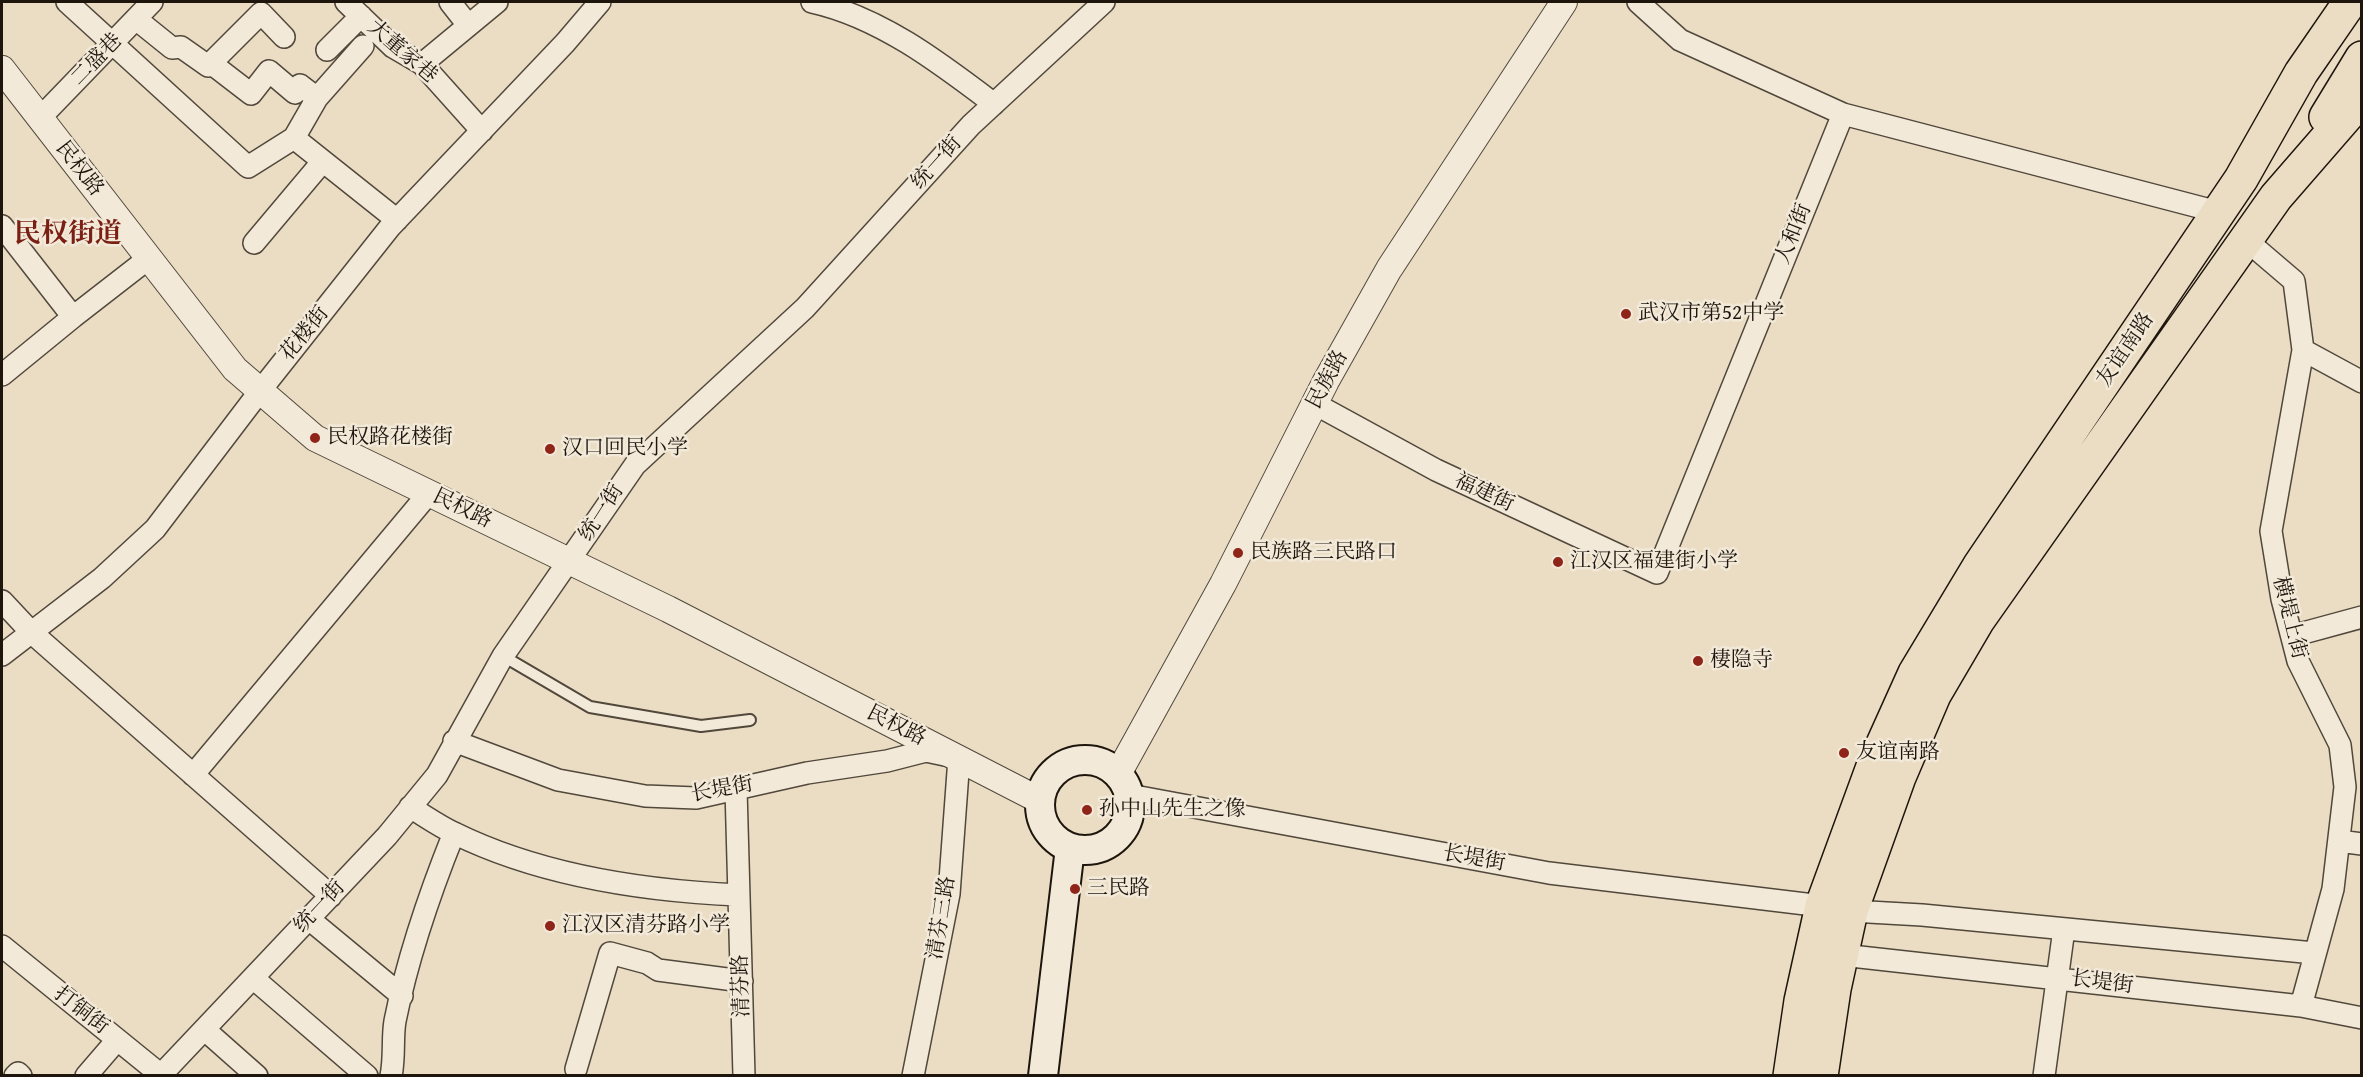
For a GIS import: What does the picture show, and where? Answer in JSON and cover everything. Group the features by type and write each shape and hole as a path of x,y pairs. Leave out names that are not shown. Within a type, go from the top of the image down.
{"main road":[{"name":"友谊南路","path":"1821,1076 1842,955 1836,909 1874,764 1915,673 1980,565 2241,179 2301,73 2350,2"},
{"path":"2241,179 2356,43"},
{"path":"2276,197 2356,43"},
{"name":"友谊南路","path":"1790,1076 1801,1002 1836,909 1899,777 1934,695 1978,620 2276,197 2361,98"},
{"path":"1087,760 1102,763 1124,785 1131,812 1125,827 1117,838 1104,847 1070,848 1048,832 1040,814 1042,789 1050,776 1064,765 1087,760"},
{"path":"1043,1076 1070,848"}],"street":[{"path":"67,2 248,167 294,138 317,98 363,46"},
{"name":"二盛巷","path":"40,118 113,45 152,2"},
{"name":"大董家巷","path":"346,2 393,47 422,64 482,131"},
{"path":"450,2 468,25"},
{"path":"422,64 496,2"},
{"name":"花楼街","path":"2,655 102,578 155,528 260,391 397,220 600,2"},
{"path":"812,2 839,8 900,39 952,72 994,104"},
{"name":"统一街","path":"160,1075 331,896 437,775 503,656 635,465 805,308 971,125 1104,2"},
{"name":"民族路","path":"1124,785 1315,404 1389,269 1564,2"},
{"path":"1638,2 1680,40 1843,114 2218,212"},
{"path":"136,19 172,48 181,47 208,66 261,13 284,37"},
{"path":"348,64 329,48 361,16"},
{"path":"212,64 251,94 269,71 295,93 300,86 317,98"},
{"name":"民权路","path":"2,69 235,369 315,438 570,561 1041,801"},
{"name":"人和街","path":"1658,573 1843,114"},
{"path":"294,138 397,220"},
{"path":"254,243 323,161"},
{"path":"2,226 73,317"},
{"name":"横堤上街","path":"2246,240 2294,281 2302,350 2271,531 2282,599 2298,661 2340,745 2345,787 2333,890 2301,1006"},
{"path":"2,375 149,258"},
{"path":"2302,350 2361,382"},
{"name":"福建街","path":"1315,404 1436,470 1658,573"},
{"path":"193,775 429,493"},
{"path":"2,601 31,632 331,896"},
{"path":"2292,636 2361,616"},
{"name":"长堤街","path":"454,741 558,780 645,796 696,798 926,751 959,758"},
{"name":"清芬三路","path":"913,1076 949,894 959,758"},
{"name":"长堤街","path":"1124,785 1550,873 1836,909 2314,953"},
{"name":"清芬路","path":"736,789 744,1076"},
{"path":"410,807 454,833 551,870 686,893 739,896"},
{"path":"391,1076 395,1056 394,1023 435,880 454,833"},
{"path":"2339,841 2361,844"},
{"path":"309,919 402,996"},
{"path":"2044,1076 2064,929"},
{"name":"打铜街","path":"2,946 160,1075"},
{"path":"576,1069 610,953 647,963 658,970 741,981"},
{"name":"长堤街","path":"1842,955 2057,977 2301,1006 2361,1018"},
{"path":"253,978 367,1076"},
{"path":"205,1030 257,1076"},
{"path":"86,1076 117,1040"},
{"path":"2,1072 5,1076"},
{"path":"15,1076 18,1073 21,1076"}],"lane":[{"path":"503,656 590,707 701,726 750,720"}],"place":[{"name":"武汉市第52中学","path":"1626,314"},
{"name":"民权路花楼街","path":"315,438"},
{"name":"汉口回民小学","path":"550,449"},
{"name":"民族路三民路口","path":"1238,553"},
{"name":"江汉区福建街小学","path":"1558,562"},
{"name":"棲隐寺","path":"1698,661"},
{"name":"友谊南路","path":"1844,753"},
{"name":"孙中山先生之像","path":"1087,810"},
{"name":"三民路","path":"1075,889"},
{"name":"江汉区清芬路小学","path":"550,926"}],"district":[{"name":"民权街道","path":"68,235"}]}
